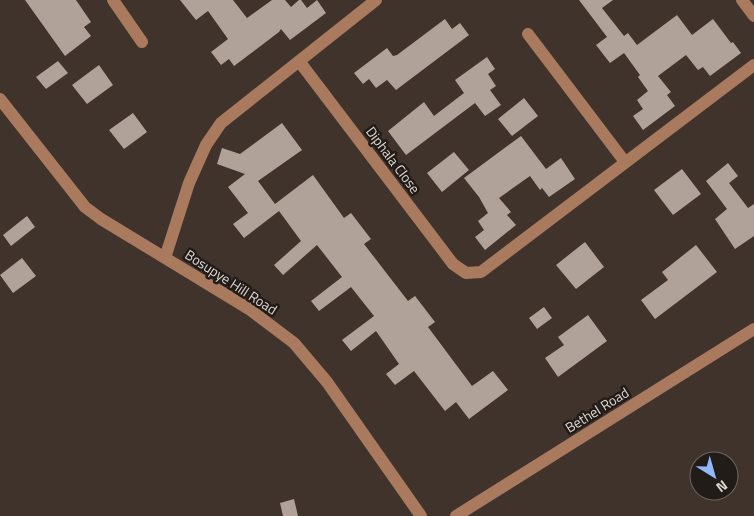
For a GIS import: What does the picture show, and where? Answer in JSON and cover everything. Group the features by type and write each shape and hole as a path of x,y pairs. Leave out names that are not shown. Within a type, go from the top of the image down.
{"street":[{"path":"113,0 142,42"},
{"path":"742,0 754,16"},
{"path":"165,258 189,183 206,145 221,123 299,62 368,2"},
{"path":"528,34 625,162 754,65"},
{"name":"Diphala Close","path":"299,62 453,264 466,273 481,272 625,162"},
{"name":"Bosupye Hill Road","path":"0,99 85,207 101,219 249,309 294,343 327,382 421,516"},
{"name":"Bethel Road","path":"456,516 754,329"}],"building":[{"path":"25,0 76,0 91,22 84,27 91,36 65,56"},
{"path":"180,0 233,0 247,18 272,0 285,0 291,7 301,0 307,8 317,0 326,13 290,40 281,29 234,66 229,59 221,65 211,52 228,39 208,11 196,20"},
{"path":"579,0 613,0 602,8 624,36 628,33 637,45 677,15 692,35 713,19 741,53 710,76 703,67 698,70 686,55 658,76 671,92 667,95 675,106 643,130 633,116 643,109 637,100 648,91 638,77 640,75 624,53 610,63 596,45 607,37"},
{"path":"445,19 452,29 460,23 469,35 396,90 387,80 376,88 369,79 363,84 354,73 387,48 393,56 397,55"},
{"path":"487,57 495,69 488,74 496,86 490,90 501,105 485,116 475,103 406,155 388,131 424,102 434,116 464,93 455,80"},
{"path":"58,61 68,73 46,89 36,77"},
{"path":"99,65 113,85 87,104 72,85"},
{"path":"524,98 538,116 512,136 498,119"},
{"path":"133,113 147,132 124,149 109,130"},
{"path":"282,123 302,150 258,181 275,204 313,175 344,218 351,213 371,239 364,244 408,301 415,296 435,322 428,327 472,386 493,371 508,390 469,419 456,402 445,411 414,371 395,385 386,374 399,364 376,331 351,351 342,340 374,316 351,287 319,311 311,301 342,277 317,245 283,275 274,265 301,241 279,211 244,238 233,224 248,213 228,187 245,174 217,164 222,148 240,154"},
{"path":"521,136 546,169 561,158 575,179 549,197 542,188 540,190 530,176 499,198 511,212 507,215 516,225 485,250 475,237 484,230 478,221 488,213 479,197 464,178"},
{"path":"454,152 469,170 442,192 427,173"},
{"path":"728,163 738,176 729,183 748,208 754,204 754,236 735,249 715,219 727,209 706,181"},
{"path":"682,169 701,194 673,215 654,190"},
{"path":"27,216 35,227 11,246 3,235"},
{"path":"585,242 604,267 576,289 556,265"},
{"path":"696,245 717,272 655,319 641,300 668,280 662,272"},
{"path":"22,258 36,276 13,293 0,275"},
{"path":"544,307 552,318 537,329 529,318"},
{"path":"588,315 607,341 558,377 545,358 564,345 558,337"},
{"path":"294,499 298,516 283,516 280,503"}]}
